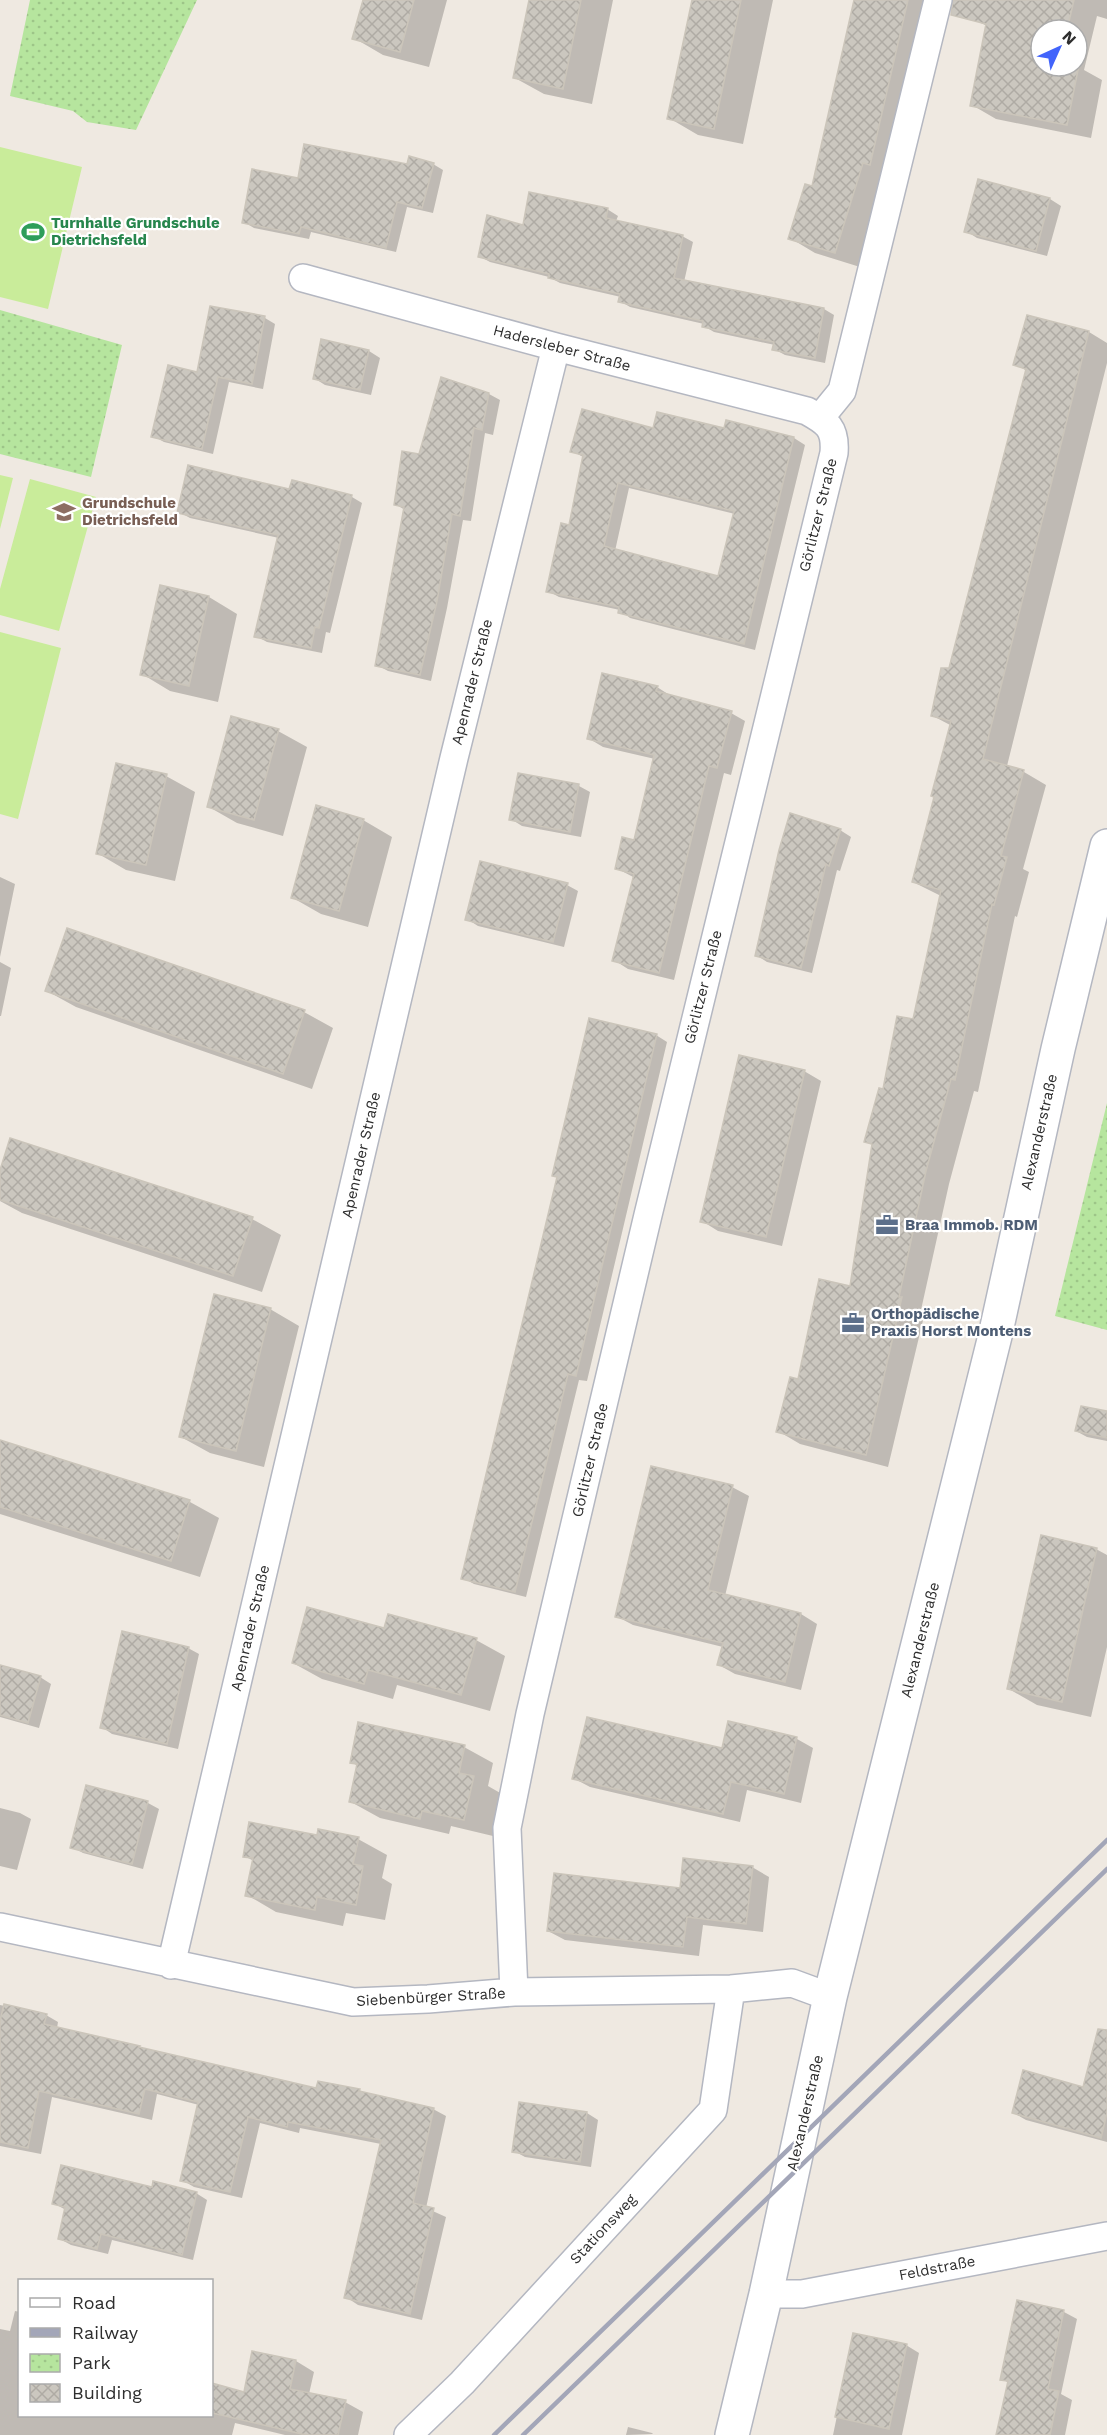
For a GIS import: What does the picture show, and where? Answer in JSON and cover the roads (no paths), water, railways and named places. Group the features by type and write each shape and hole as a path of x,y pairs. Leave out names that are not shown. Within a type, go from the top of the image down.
{"main road":[{"name":"Alexanderstraße","path":"732,2435 766,2294 830,1998 995,1336 1045,1106 1107,846"}],"street":[{"path":"820,418 842,391 938,0"},
{"name":"Hadersleber Straße","path":"303,278 556,347 807,411 820,418"},
{"name":"Apenrader Straße","path":"171,1965 456,746 556,347"},
{"name":"Görlitzer Straße","path":"513,1992 507,1827 530,1714 648,1215 834,453 835,439 830,427 820,418"},
{"name":"Siebenbürger Straße","path":"0,1928 353,2002 513,1992 731,1989 792,1983 830,1998"},
{"name":"Stationsweg","path":"408,2435 462,2383 713,2110 731,1989"},
{"name":"Feldstraße","path":"766,2294 802,2294 1107,2236"}],"railway":[{"path":"494,2435 1107,1840"},
{"path":"523,2435 1107,1869"}],"place":[{"name":"Turnhalle Grundschule Dietrichsfeld","path":"33,232"},
{"name":"Grundschule Dietrichsfeld","path":"64,512"},
{"name":"Braa Immob. RDM","path":"887,1225"},
{"name":"Orthopädische Praxis Horst Montens","path":"853,1323"}]}
